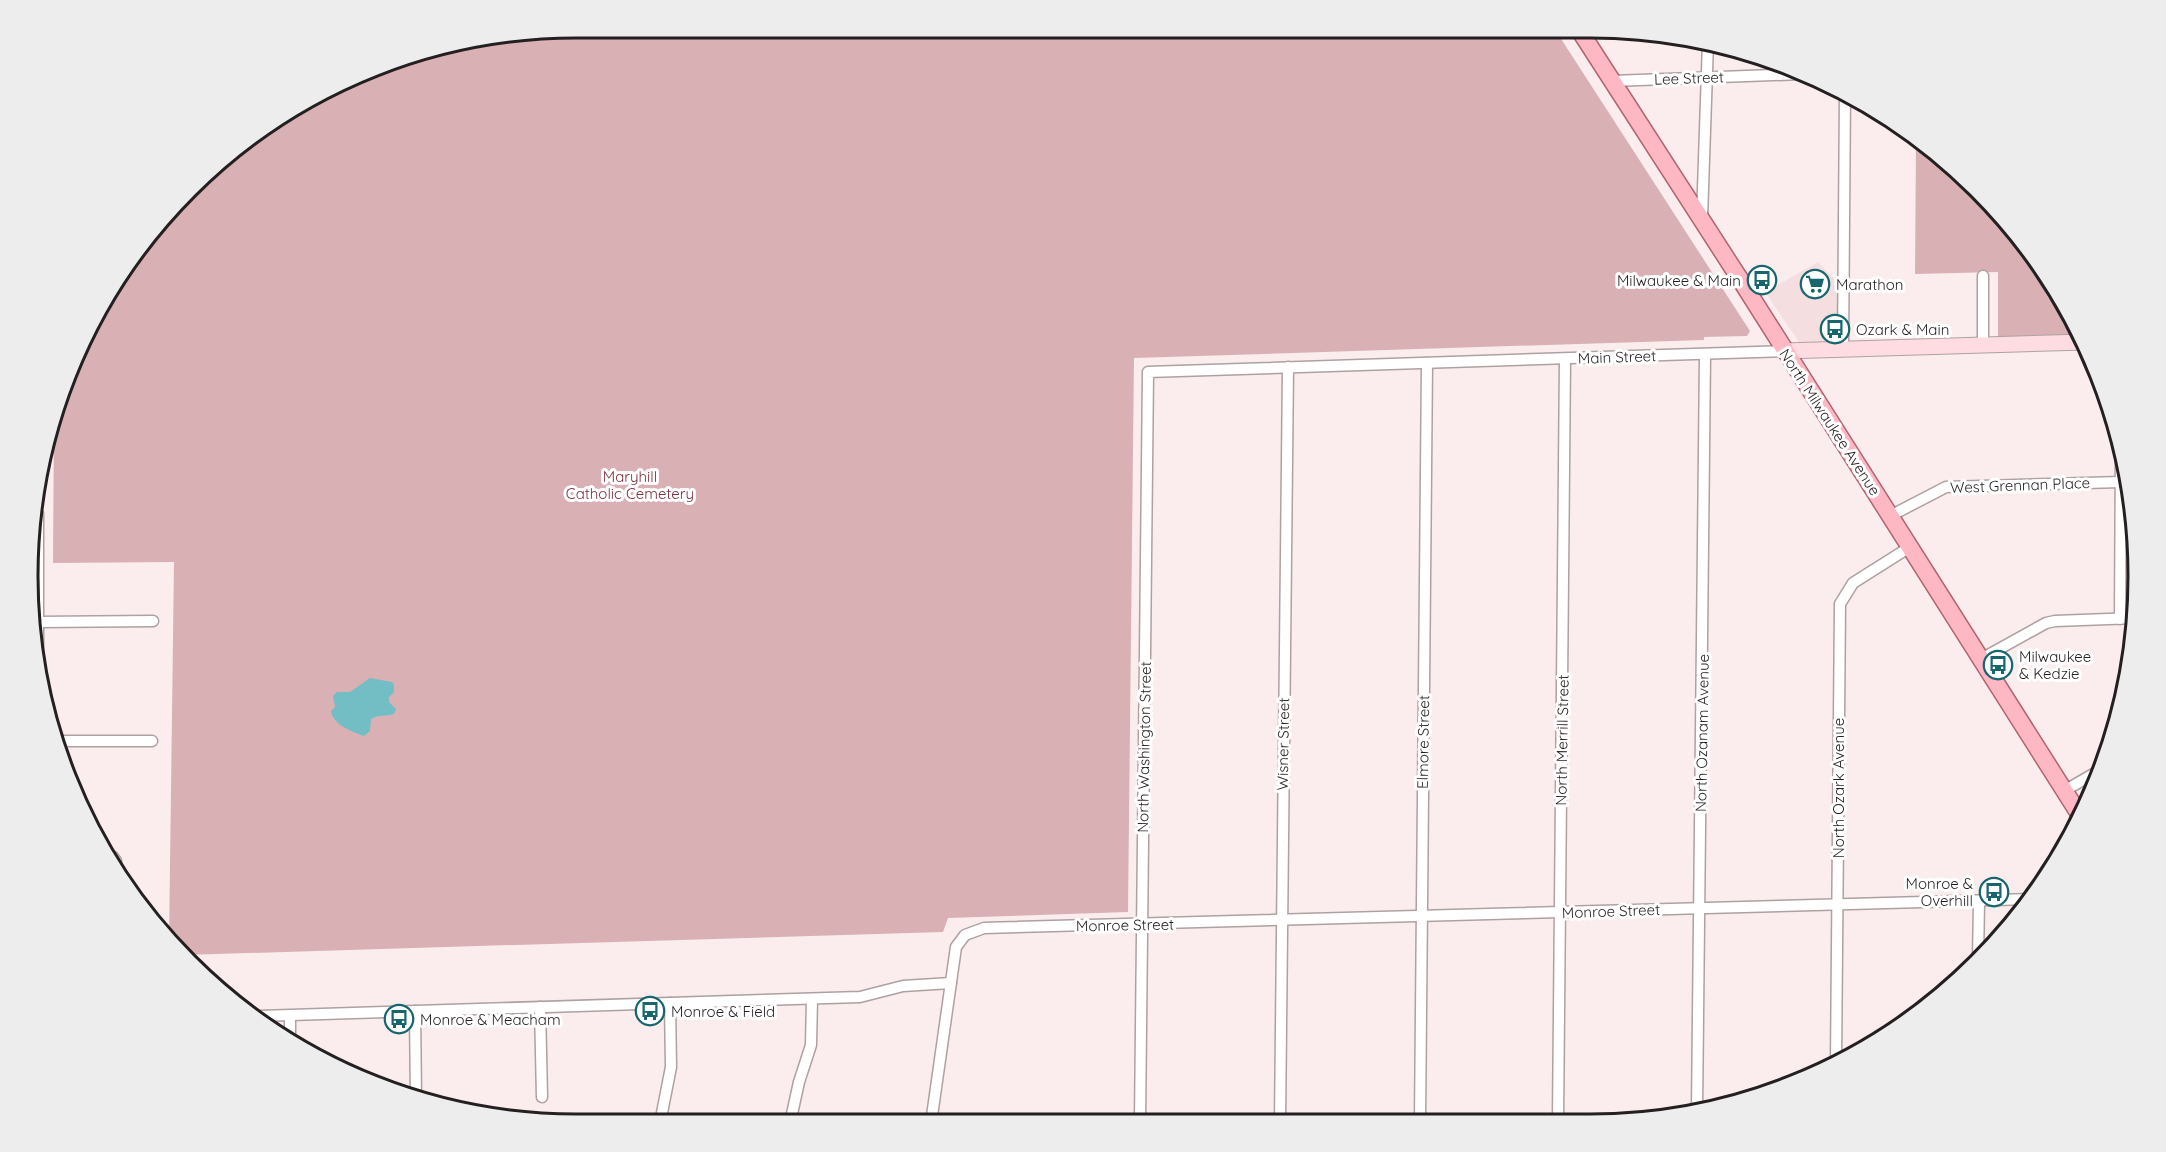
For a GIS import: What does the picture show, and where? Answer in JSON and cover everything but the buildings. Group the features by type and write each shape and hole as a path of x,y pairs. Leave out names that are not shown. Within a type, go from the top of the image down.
{"main road":[{"name":"North Milwaukee Avenue","path":"1584,38 2076,808"}],"street":[{"path":"1702,220 1708,51"},
{"name":"Lee Street","path":"1612,81 1786,74"},
{"path":"1843,349 1845,102"},
{"path":"1983,276 1983,345"},
{"name":"Main Street","path":"1148,372 2075,342"},
{"name":"North Ozanam Avenue","path":"1697,1104 1705,355"},
{"name":"North Merrill Street","path":"1558,1114 1565,359"},
{"name":"Elmore Street","path":"1420,1114 1427,363"},
{"name":"Wisner Street","path":"1280,1114 1287,367"},
{"name":"North Washington Street","path":"1140,1114 1148,372"},
{"name":"West Grennan Place","path":"1890,516 1946,487 2120,482"},
{"path":"2120,619 2121,488"},
{"name":"North Ozark Avenue","path":"1836,1055 1840,604 1853,583 1910,547"},
{"path":"1981,659 2046,623 2126,619"},
{"path":"40,622 153,621"},
{"path":"64,741 152,741"},
{"path":"2064,790 2090,775"},
{"name":"Monroe Street","path":"932,1114 956,947 965,935 984,928 2020,899"},
{"path":"1978,949 1979,901"},
{"path":"266,1016 860,997 903,986 951,983"},
{"path":"792,1114 811,1045 812,999"},
{"path":"663,1114 671,1067 670,1003"},
{"path":"540,1007 542,1097"},
{"path":"415,1011 416,1090"},
{"path":"290,1016 291,1032"}],"shaded area":[{"path":"1818,262 1845,290 1846,346 1803,348 1765,292"}],"green space":[{"name":"Maryhill Catholic Cemetery","path":"576,38 1560,38 1750,331 1747,336 1704,337 1704,340 1134,358 1128,912 948,918 943,932 193,955 169,929 174,562 53,563 54,446 66,403 78,370 110,307 128,277 171,221 195,195 248,149 277,128 338,93 403,66 471,48 506,42"},
{"path":"1916,148 1971,195 1995,221 2038,277 2072,336 1998,338 1998,272 1915,274"}],"water":[{"path":"370,678 392,682 394,692 389,697 389,702 396,709 394,714 371,719 370,731 364,736 339,724 331,711 335,707 333,696 337,692 350,692"}],"place":[{"name":"Milwaukee & Main","path":"1762,280"},
{"name":"Marathon","path":"1815,284"},
{"name":"Ozark & Main","path":"1835,329"},
{"name":"Milwaukee & Kedzie","path":"1998,665"},
{"name":"Monroe & Overhill","path":"1994,892"},
{"name":"Monroe & Field","path":"650,1011"},
{"name":"Monroe & Meacham","path":"399,1019"}]}
